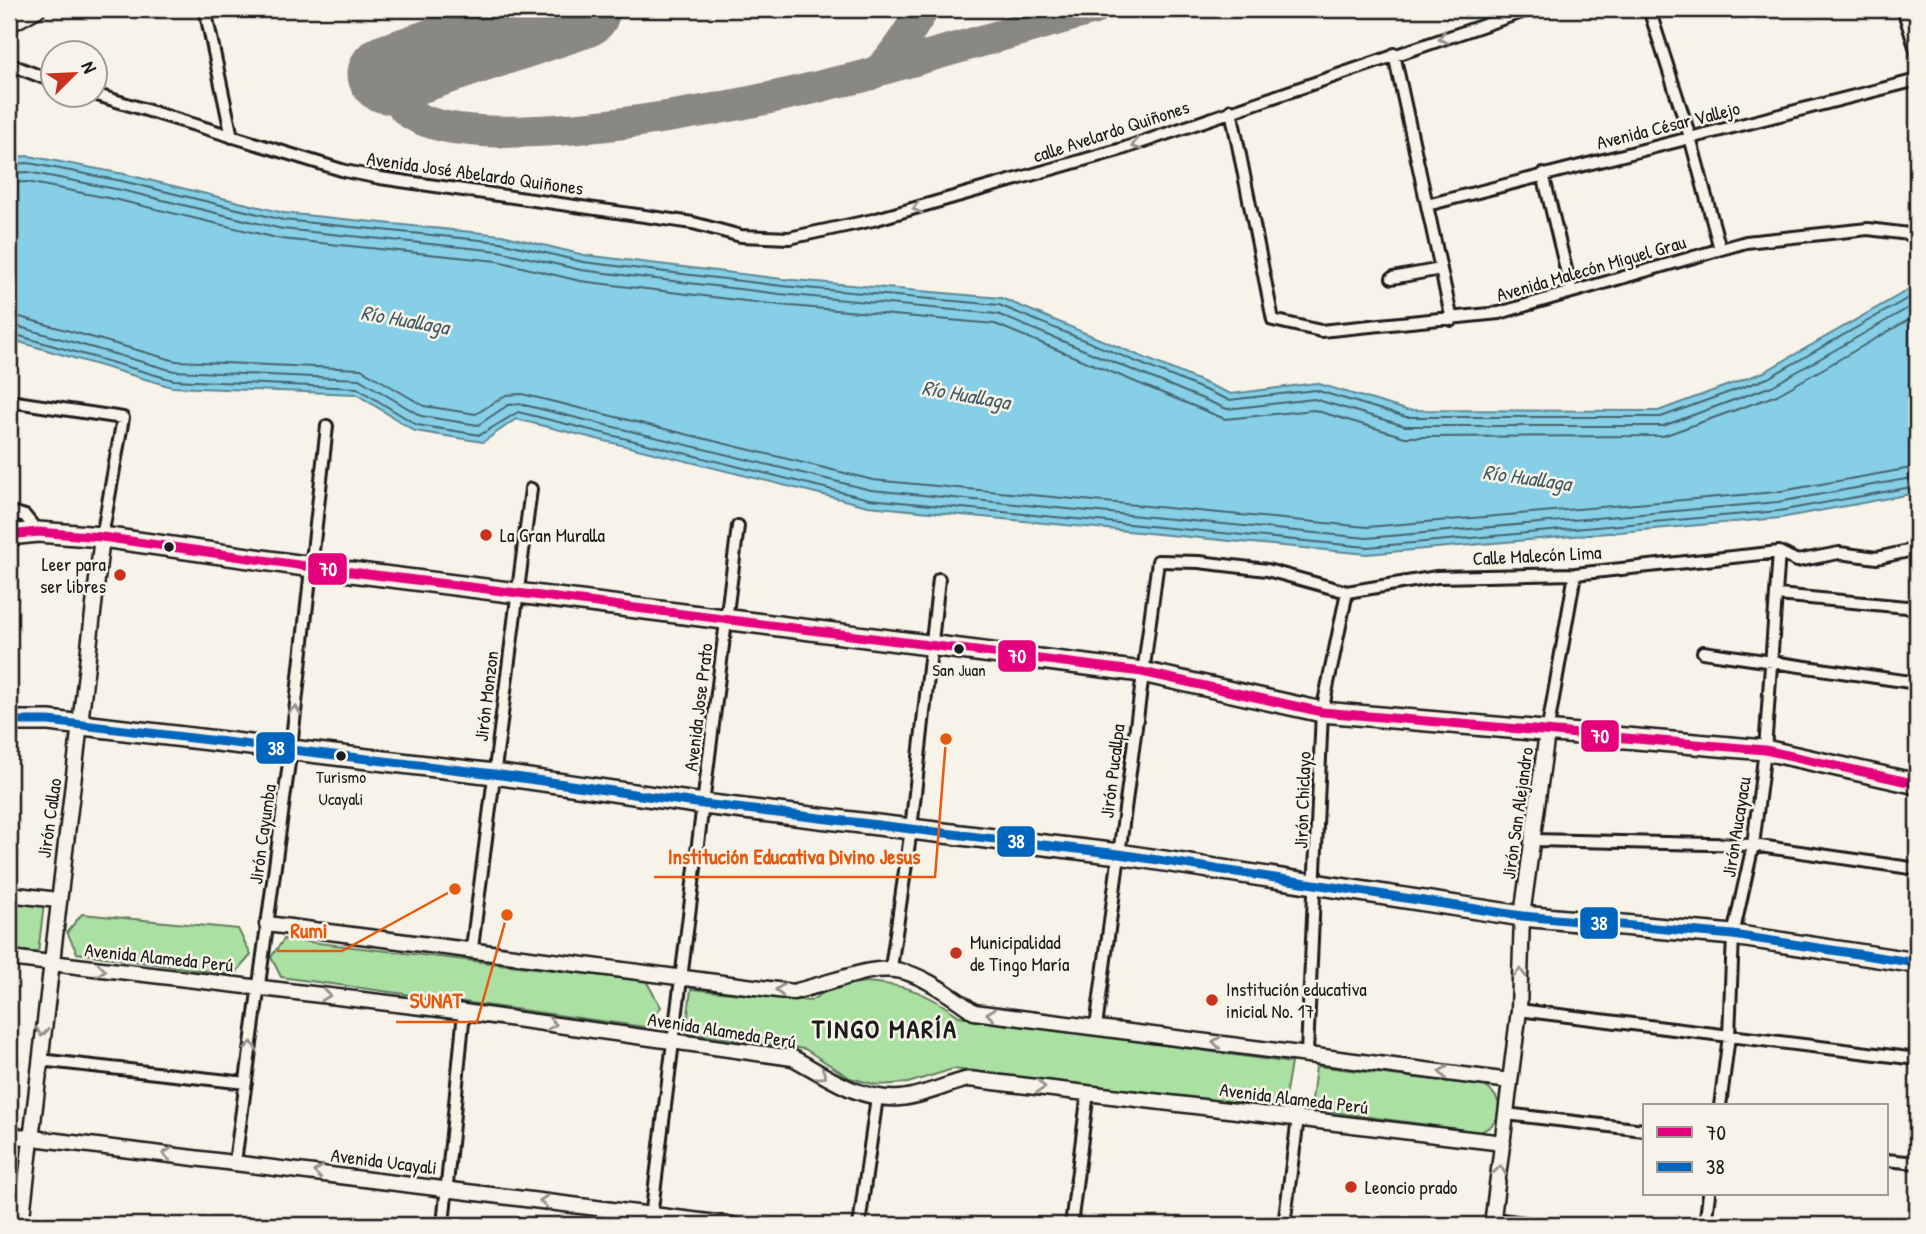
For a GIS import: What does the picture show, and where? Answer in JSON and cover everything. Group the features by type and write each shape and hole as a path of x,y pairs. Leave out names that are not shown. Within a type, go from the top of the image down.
{"highway":[{"path":"9,535 38,532 102,537 312,567 1142,672 1322,712 1765,750 1917,784"},
{"path":"9,721 81,725 291,748 703,804 1119,854 1522,916 1733,935 1917,963"}],"street":[{"path":"9,25 38,9"},
{"path":"205,9 232,137"},
{"name":"calle Avelardo Quiñones","path":"693,223 741,236 789,238 873,220 1122,149 1531,9"},
{"path":"1649,9 1690,136 1720,248"},
{"path":"1903,9 1917,53"},
{"path":"1394,54 1452,320"},
{"path":"9,64 38,75"},
{"name":"Avenida César Vallejo","path":"1427,205 1917,80"},
{"name":"Avenida José Abelardo Quiñones","path":"108,98 345,171 424,187 693,223"},
{"name":"Avenida Malecón Miguel Grau","path":"1231,110 1273,320 1321,331 1452,320 1499,313 1571,290 1657,269 1746,242 1868,229 1917,235"},
{"path":"1543,174 1571,290"},
{"path":"1392,278 1441,269"},
{"name":"Jirón Callao","path":"9,401 123,418 102,537 81,725 57,900 21,1225"},
{"name":"Jirón Cayumba","path":"235,1162 291,748 327,426"},
{"name":"Jirón Monzon","path":"472,948 531,489"},
{"path":"9,511 25,516 38,532"},
{"name":"Avenida Jose Prato","path":"650,1220 738,526"},
{"name":"Calle Malecón Lima","path":"1157,561 1199,562 1267,570 1347,592 1437,577 1575,574 1779,552 1797,561 1839,553 1877,558 1917,548"},
{"name":"Jirón Aucayacu","path":"1720,1104 1729,1036 1733,935 1753,845 1765,750 1769,660 1778,595 1779,552"},
{"name":"Jirón Pucallpa","path":"1096,1027 1157,561"},
{"name":"Jirón San Alejandro","path":"1493,1222 1519,1010 1522,916 1547,733 1575,574"},
{"path":"891,968 911,829 939,579"},
{"name":"Jirón Chiclayo","path":"1307,1053 1322,712 1347,592"},
{"path":"1778,595 1917,608"},
{"path":"1703,652 1917,683"},
{"path":"1534,840 1753,845 1917,869"},
{"path":"9,894 57,900"},
{"path":"267,924 472,948 793,992 857,972 891,968 926,978 974,1012 1510,1081"},
{"name":"Avenida Alameda Perú","path":"9,958 50,965 464,1012 793,1058 838,1084 877,1097 901,1098 969,1079 1503,1143"},
{"path":"1519,1010 1917,1059"},
{"path":"443,1225 464,1012"},
{"path":"39,1059 246,1083"},
{"path":"1070,1225 1088,1093"},
{"path":"859,1225 877,1097"},
{"path":"1506,1114 1643,1130"},
{"path":"1284,1225 1298,1118"},
{"name":"Avenida Ucayali","path":"9,1135 447,1188 650,1220 733,1225"},
{"path":"1888,1160 1917,1163"},
{"path":"1705,1225 1709,1196"},
{"path":"1915,1225 1917,1205"},
{"path":"1493,1222 1541,1225"}],"green space":[{"path":"9,900 44,904 38,953 9,949"},
{"path":"82,914 238,929 251,955 234,975 77,953 67,932"},
{"path":"284,939 646,981 661,1007 645,1027 281,977 271,957"},
{"path":"866,982 916,991 959,1016 1291,1063 1283,1108 953,1069 908,1083 877,1085 850,1078 805,1049 686,1033 691,989 810,1001 835,986"},
{"path":"1316,1066 1485,1086 1499,1105 1498,1117 1480,1132 1311,1109"}],"water":[{"name":"Río Huallaga","path":"29,156 124,174 284,213 502,235 584,255 782,279 1001,298 1231,394 1316,383 1406,410 1658,411 1764,372 1917,285 1917,493 1780,518 1367,554 868,506 516,419 483,442 415,431 356,394 172,387 9,339 9,157"}],"taxiway":[{"path":"414,65 403,85 404,108 435,124 483,131 543,131 609,125 739,104 869,75 880,69 892,56 924,9"},
{"path":"879,70 1094,9"}],"runway":[{"path":"387,74 581,9"}],"transit line":[{"name":"70","path":"9,535 38,532 102,537 312,567 1142,672 1322,712 1765,750 1917,784"},
{"name":"38","path":"9,721 49,721 494,774 703,804 1119,854 1522,916 1733,935 1917,963"}],"place":[{"name":"La Gran Muralla","path":"486,535"},
{"name":"Leer para ser libres","path":"120,575"},
{"name":"San Juan","path":"959,649"},
{"name":"Institución Educativa Divino Jesus","path":"946,739"},
{"name":"Turismo Ucayali","path":"341,756"},
{"name":"Rumi","path":"455,889"},
{"name":"SUNAT","path":"507,915"},
{"name":"Municipalidad de Tingo María","path":"956,953"},
{"name":"Institución educativa inicial No. 17","path":"1212,1000"},
{"name":"Leoncio prado","path":"1351,1187"}],"district":[{"name":"TINGO MARÍA","path":"885,1029"}]}
